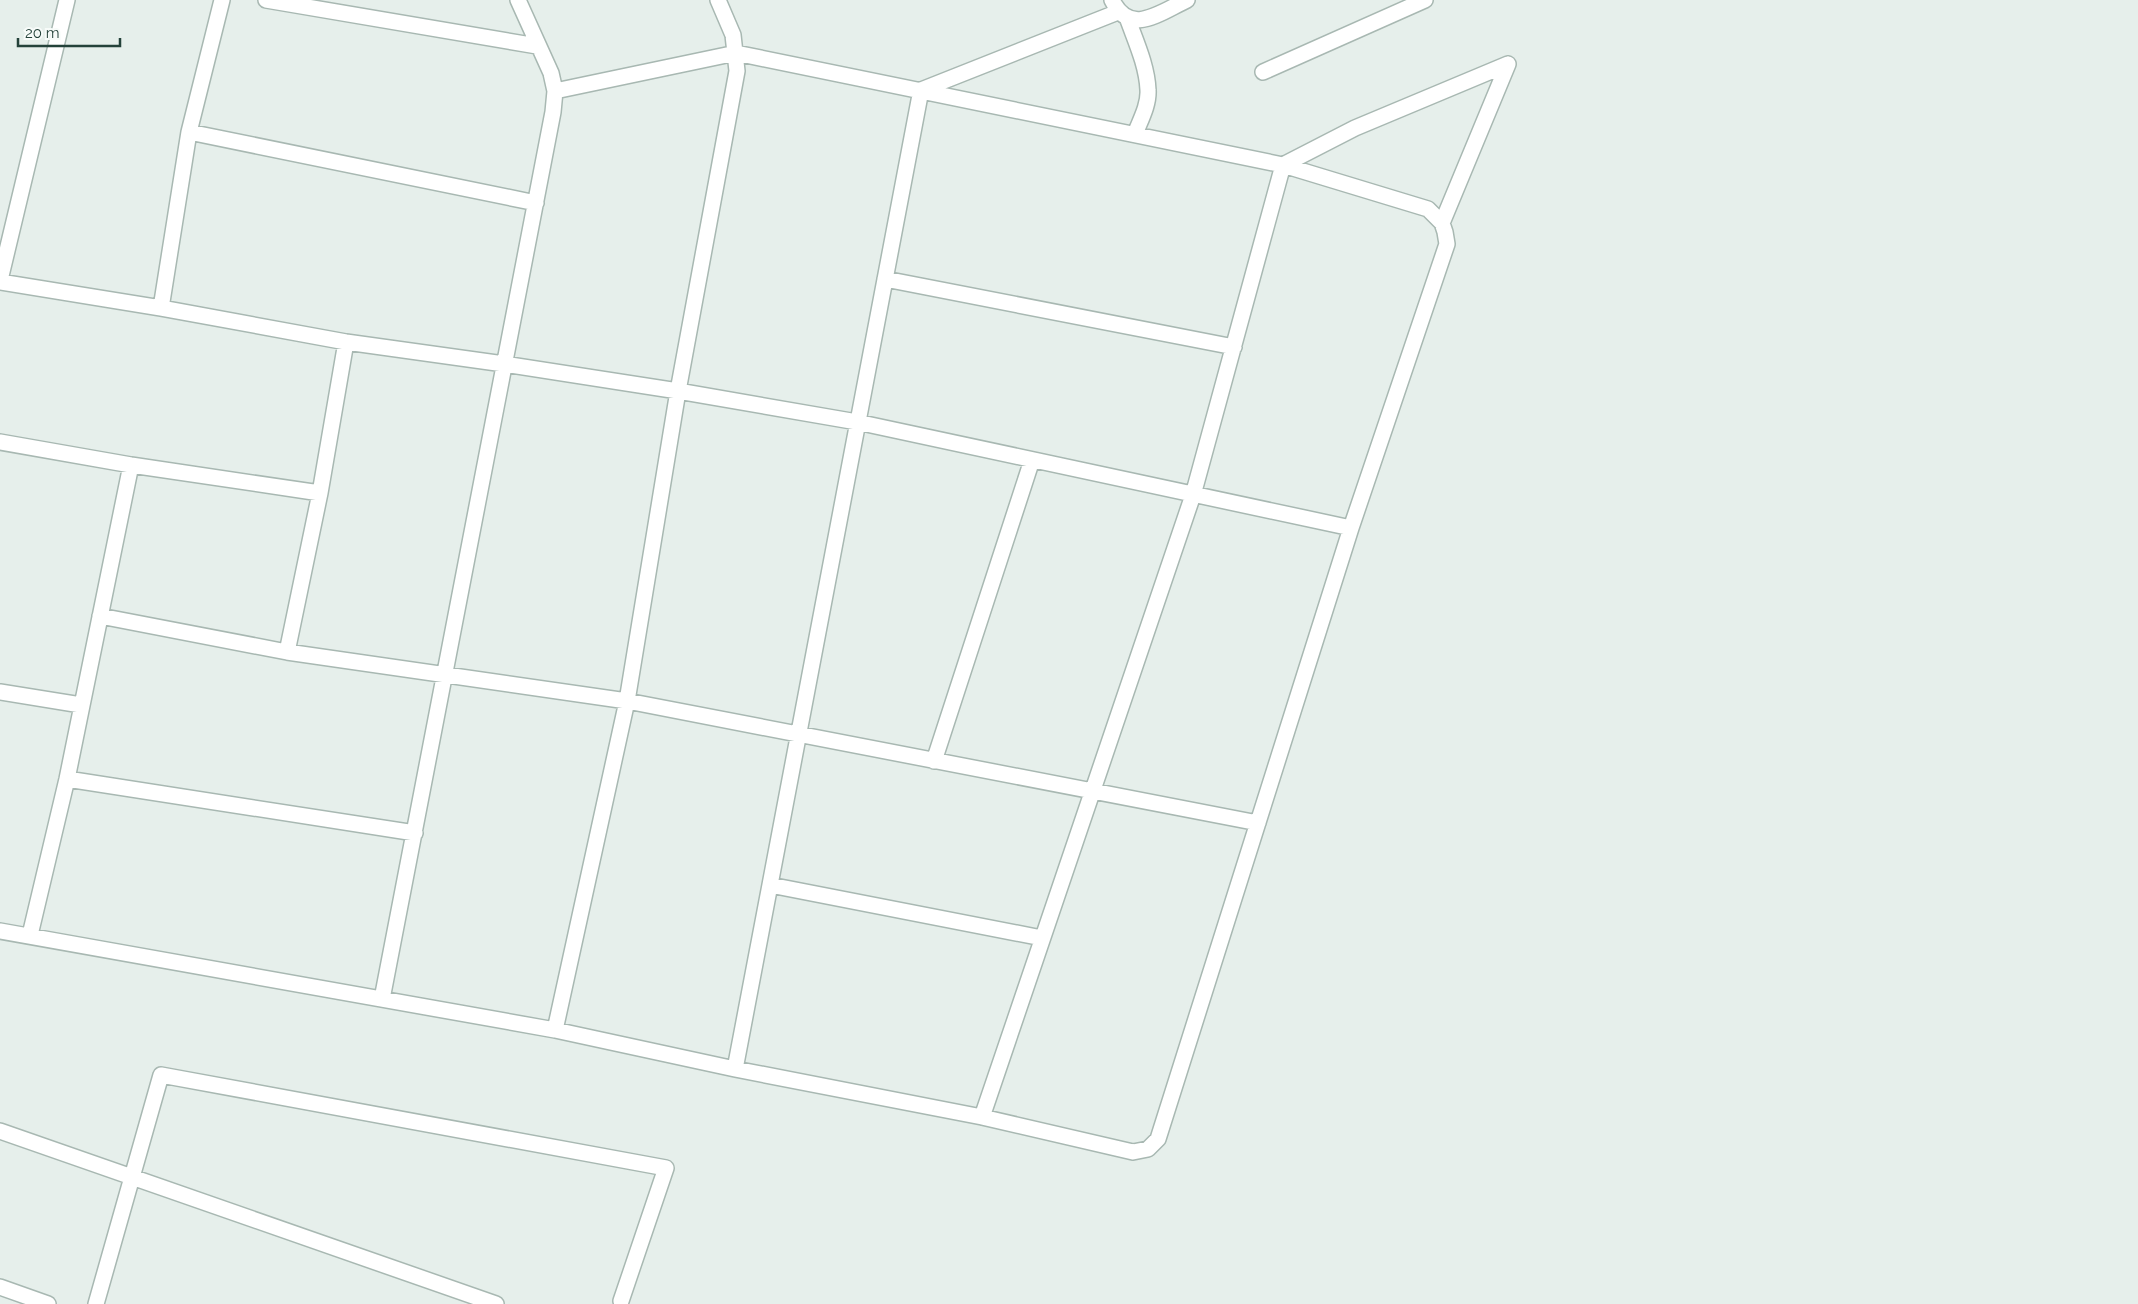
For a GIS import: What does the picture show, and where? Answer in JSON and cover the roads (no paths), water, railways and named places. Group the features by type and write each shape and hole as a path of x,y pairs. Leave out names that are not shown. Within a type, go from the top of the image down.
{"street":[{"path":"67,0 0,281 346,342 678,391 857,422 1351,528"},
{"path":"161,308 189,132 222,0"},
{"path":"266,0 537,46"},
{"path":"382,999 556,91 551,73 537,46 518,0"},
{"path":"554,1030 627,702 678,391 737,71 733,34 718,0"},
{"path":"921,90 1119,11 1140,20 1152,17 1187,0"},
{"path":"1263,72 1426,0"},
{"path":"1119,11 1142,59 1149,91 1135,134"},
{"path":"0,931 554,1030 735,1070 982,1117 1133,1152 1141,1152 1154,1145 1351,528 1447,244 1446,232 1442,223 1428,209 1283,165 736,53 556,91"},
{"path":"982,1117 1193,495 1283,165 1356,128 1508,64 1442,223"},
{"path":"735,1070 921,90"},
{"path":"189,132 536,202"},
{"path":"885,279 1234,347"},
{"path":"288,652 320,493 346,342"},
{"path":"0,442 131,466 320,493"},
{"path":"934,762 1032,460"},
{"path":"30,935 67,779 131,466"},
{"path":"100,616 288,652 627,702 1258,823"},
{"path":"0,692 81,704"},
{"path":"67,779 415,833"},
{"path":"770,885 1042,938"},
{"path":"96,1304 161,1075 666,1168 624,1303"},
{"path":"0,1131 496,1304"},
{"path":"0,1288 48,1304"}]}
